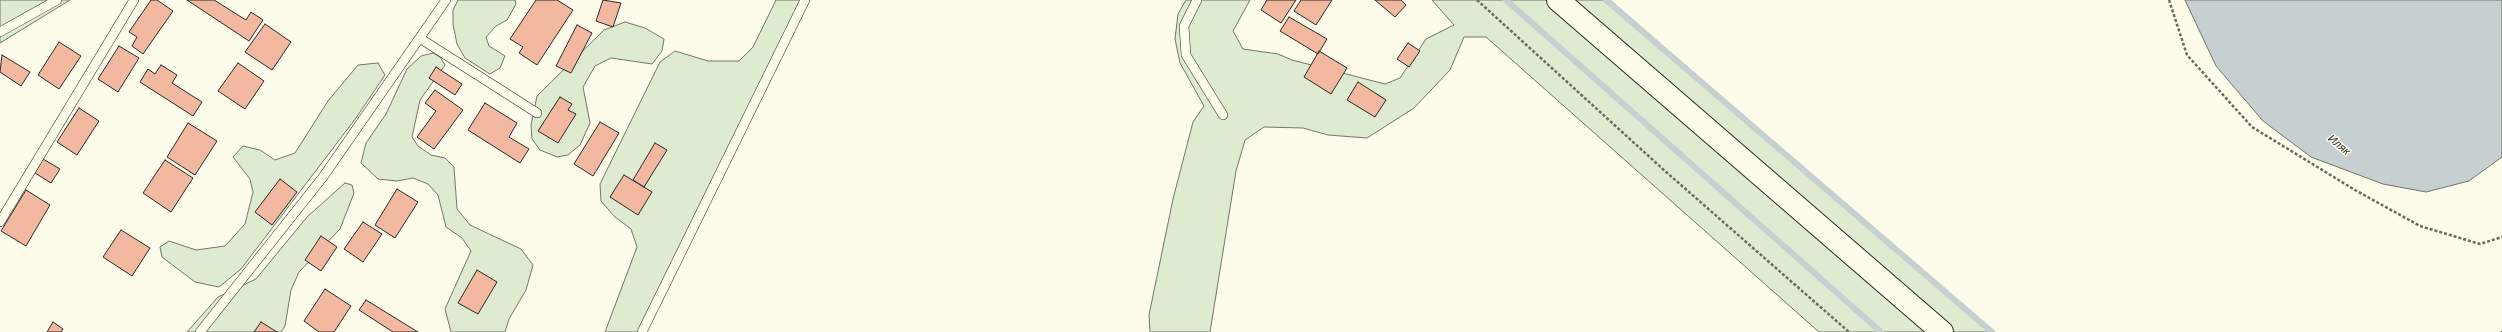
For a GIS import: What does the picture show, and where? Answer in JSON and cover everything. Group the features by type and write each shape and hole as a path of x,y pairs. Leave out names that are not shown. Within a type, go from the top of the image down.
{"street":[{"path":"1558,0 1942,332"}],"lane":[{"path":"0,32 57,0"},
{"path":"0,222 134,0"},
{"path":"200,332 323,177 446,0"},
{"path":"642,332 805,0"},
{"path":"1197,0 1184,26 1186,55 1223,115"},
{"path":"420,39 537,113"}],"path":[{"path":"1477,0 1665,171 1849,332"},
{"path":"2169,0 2187,55 2252,127 2354,190 2420,226 2480,244 2502,237"}],"green space":[{"path":"0,0 70,0 0,43"},
{"path":"458,0 515,0 516,4 507,20 496,26 486,37 489,46 505,56 500,68 490,74 465,58 457,44 453,24 453,10"},
{"path":"776,0 805,0 645,332 605,332 637,247 631,229 615,217 601,201 600,184 660,62 675,51 708,61 739,61 753,47"},
{"path":"1186,0 1250,0 1233,31 1243,49 1278,54 1292,60 1385,84 1400,78 1426,39 1454,25 1432,0 1610,0 1993,332 1819,332 1486,37 1464,37 1450,70 1414,108 1367,138 1328,135 1303,128 1264,127 1245,140 1236,171 1210,332 1150,332 1149,315 1173,199 1193,122 1204,106 1180,63 1175,39 1178,14"},
{"path":"625,22 645,28 664,39 662,51 652,64 611,58 595,66 583,87 590,123 580,145 568,155 557,157 540,150 532,139 531,125 537,96 604,30"},
{"path":"433,53 440,57 445,65 420,100 412,137 418,146 431,155 445,158 454,167 457,209 470,225 521,249 533,265 526,290 509,319 505,332 451,332 445,309 471,251 462,238 446,227 438,195 428,184 413,178 397,181 378,179 361,163 366,143 386,114 407,69 421,56"},
{"path":"378,63 385,75 356,118 241,269 219,287 195,282 162,257 160,247 169,241 196,250 225,246 245,224 253,192 250,179 233,157 243,146 260,150 275,160 295,153 328,101 358,65"},
{"path":"345,183 352,185 354,193 340,229 299,272 291,290 285,326 281,332 187,332 218,297 256,279 307,217"}],"water":[{"name":"Иляк","path":"2185,0 2502,0 2502,157 2469,181 2426,192 2383,184 2311,157 2263,121 2216,66"}],"building":[{"path":"151,0 157,0 173,11 143,54 132,46 137,37 129,32"},
{"path":"187,0 214,0 246,20 251,12 263,20 249,41"},
{"path":"536,0 557,0 573,10 537,65 519,53 523,47 510,39"},
{"path":"603,0 621,3 613,27 596,21"},
{"path":"1267,0 1296,0 1281,23 1261,10"},
{"path":"1301,0 1332,0 1316,25 1294,11"},
{"path":"1375,0 1401,0 1406,5 1395,17"},
{"path":"1289,17 1327,39 1318,54 1280,31"},
{"path":"265,24 291,42 272,70 245,52"},
{"path":"577,25 592,33 571,73 556,66"},
{"path":"59,42 81,56 59,89 38,75"},
{"path":"1408,43 1420,51 1409,67 1397,59"},
{"path":"119,46 139,58 118,92 98,79"},
{"path":"1319,51 1347,68 1331,94 1304,77"},
{"path":"2,55 30,72 21,86 0,72"},
{"path":"238,63 264,81 245,109 218,91"},
{"path":"161,65 177,75 172,83 202,102 193,116 140,82 148,69 155,74"},
{"path":"436,67 462,84 455,95 429,78"},
{"path":"1358,82 1386,100 1375,117 1347,100"},
{"path":"435,90 463,110 434,149 417,137 436,111 425,103"},
{"path":"560,97 572,104 568,110 576,114 558,143 538,131"},
{"path":"485,103 517,123 509,137 529,149 520,163 468,130"},
{"path":"79,108 99,121 77,155 57,142"},
{"path":"600,122 619,133 593,176 574,164"},
{"path":"188,123 217,141 195,175 167,157"},
{"path":"655,143 667,150 644,187 633,180"},
{"path":"43,159 60,169 51,183 35,173"},
{"path":"165,160 193,178 171,212 143,193"},
{"path":"624,175 652,192 638,215 610,197"},
{"path":"280,179 297,192 272,225 255,212"},
{"path":"397,189 418,202 395,238 375,225"},
{"path":"26,190 50,205 26,246 1,231"},
{"path":"363,222 382,234 363,262 344,249"},
{"path":"121,230 150,248 132,276 103,257"},
{"path":"321,236 337,247 321,271 305,260"},
{"path":"477,270 497,282 478,314 458,303"},
{"path":"325,289 351,306 334,332 319,332 304,321"},
{"path":"366,300 418,332 393,332 359,310"},
{"path":"53,322 63,329 61,332 47,332"},
{"path":"261,322 277,332 254,332"}],"waterway":[{"path":"1506,0 1881,332"},
{"path":"1606,0 1992,332"}]}
